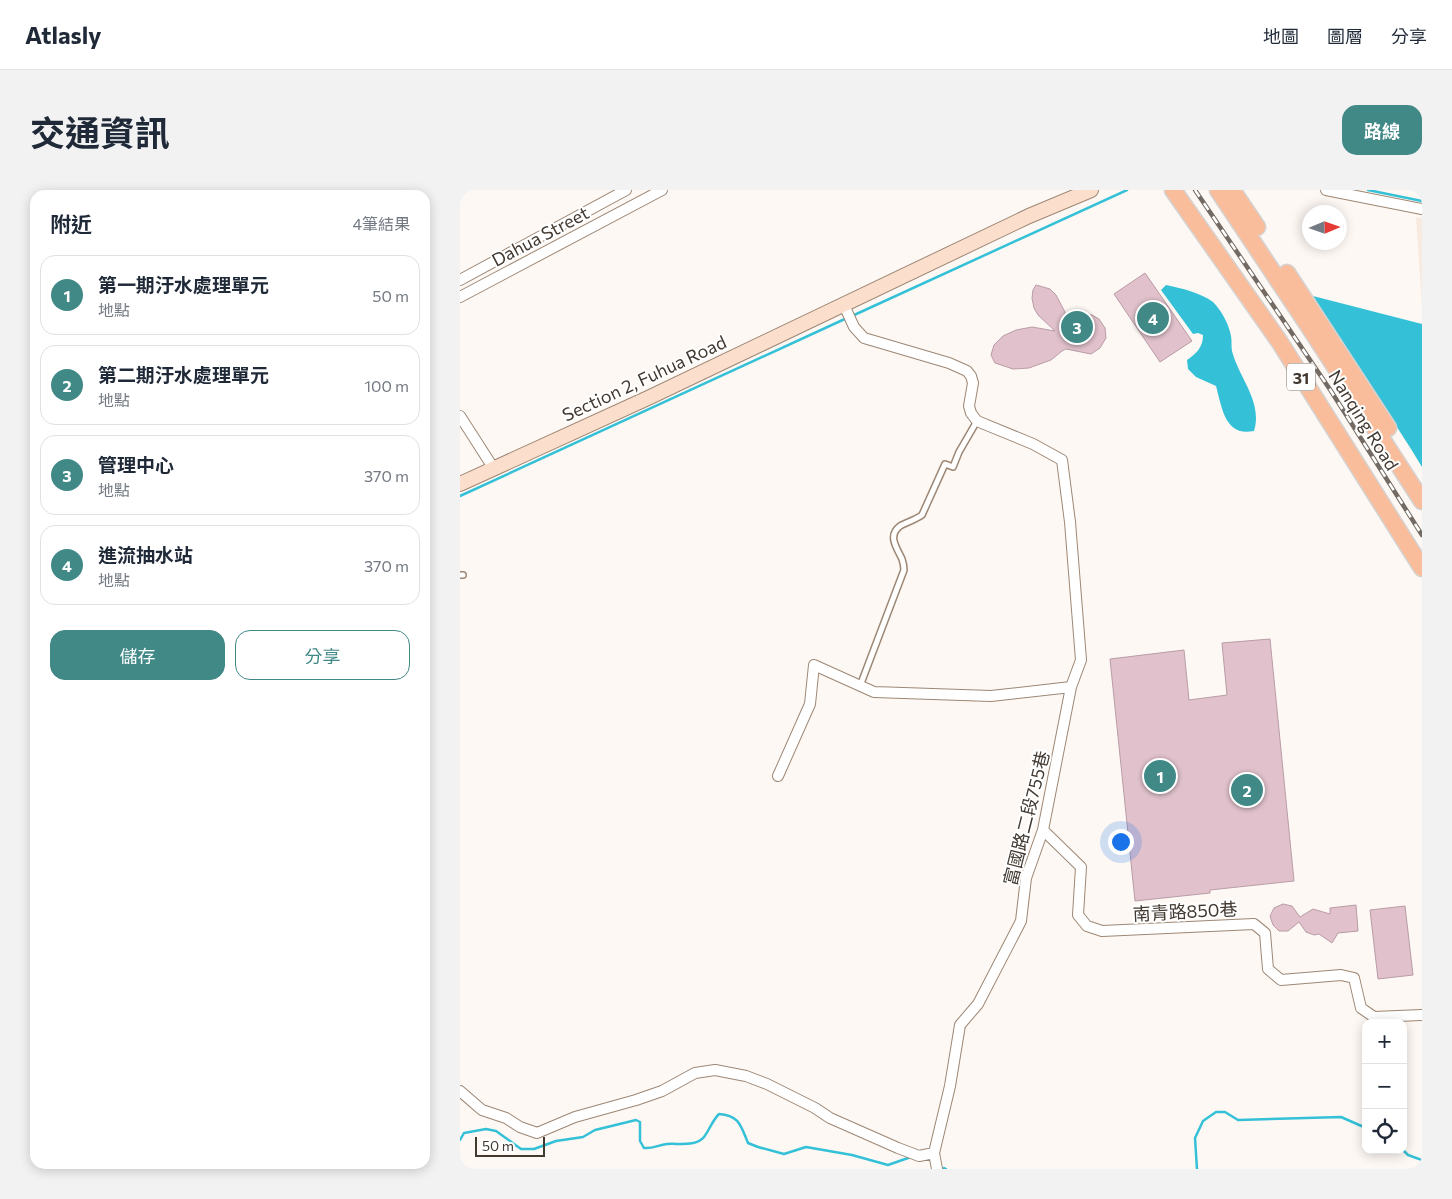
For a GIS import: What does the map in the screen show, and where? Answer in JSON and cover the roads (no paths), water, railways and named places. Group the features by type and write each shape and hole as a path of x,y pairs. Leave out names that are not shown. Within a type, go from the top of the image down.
{"main road":[{"name":"31","path":"1173,190 1279,341 1422,568"},
{"name":"Nanqing Road","path":"1185,190 1271,311 1422,550"},
{"name":"Nanqing Road","path":"1218,190 1422,501"},
{"path":"1232,190 1422,480"},
{"path":"1328,399 1344,445"}],"street":[{"name":"Dahua Street","path":"460,280 626,190"},
{"name":"Dahua Street","path":"460,297 662,190"},
{"name":"Section 2, Fuhua Road","path":"460,484 846,309 1030,216 1091,190"},
{"path":"1326,190 1422,209"},
{"path":"571,220 578,234"},
{"path":"846,309 854,327 864,338 967,370 973,383 969,406 971,413 977,421"},
{"path":"460,416 494,469"},
{"name":"富國路二段755巷","path":"937,1169 934,1153 950,1086 960,1025 978,1004 1020,921 1026,878 1043,830 1071,687 1081,660 1070,522 1062,460 1033,444 977,421"},
{"path":"778,776 810,704 814,665 874,692 991,696 1071,687"},
{"name":"南青路850巷","path":"1043,830 1081,867 1078,916 1088,926 1102,931 1254,924 1265,933 1268,969 1281,980 1341,975 1354,978 1361,1008 1374,1017 1422,1015"},
{"path":"460,1091 482,1110 506,1118 520,1127 537,1133 576,1117 662,1091 695,1073 715,1070 746,1076 767,1084 816,1108 830,1118 919,1156 934,1153"}],"lane":[{"path":"860,686 904,570 902,560 893,543 893,534 899,527 922,515 945,464 952,467 977,421"}],"water":[{"path":"1166,285 1203,296 1213,302 1222,313 1230,331 1235,361 1253,400 1256,420 1254,431 1244,432 1237,430 1231,425 1226,419 1216,386 1196,377 1188,369 1187,360 1199,349 1203,335 1193,334 1161,290"},
{"path":"1313,296 1422,324 1422,467 1411,449"}],"waterway":[{"path":"852,316 1127,190"},
{"path":"1368,190 1422,201"},
{"path":"460,496 847,318"},
{"path":"1197,1169 1195,1138 1203,1121 1216,1112 1225,1112 1238,1120 1341,1117 1362,1126"},
{"path":"460,1140 464,1133 486,1129 496,1131 521,1149 534,1149 556,1141 583,1137 595,1130 636,1120 640,1122 640,1141 644,1148 650,1148 667,1144 687,1144 701,1140 719,1114 735,1119 748,1143 784,1154 806,1147 852,1155 888,1165 911,1157"},
{"path":"1407,1154 1422,1160"}],"railway":[{"path":"1195,190 1331,391 1422,535"}],"place":[{"name":"進流抽水站","path":"1153,318"},
{"name":"管理中心","path":"1077,327"},
{"name":"第一期汙水處理單元","path":"1160,776"},
{"name":"第二期汙水處理單元","path":"1247,790"}]}
